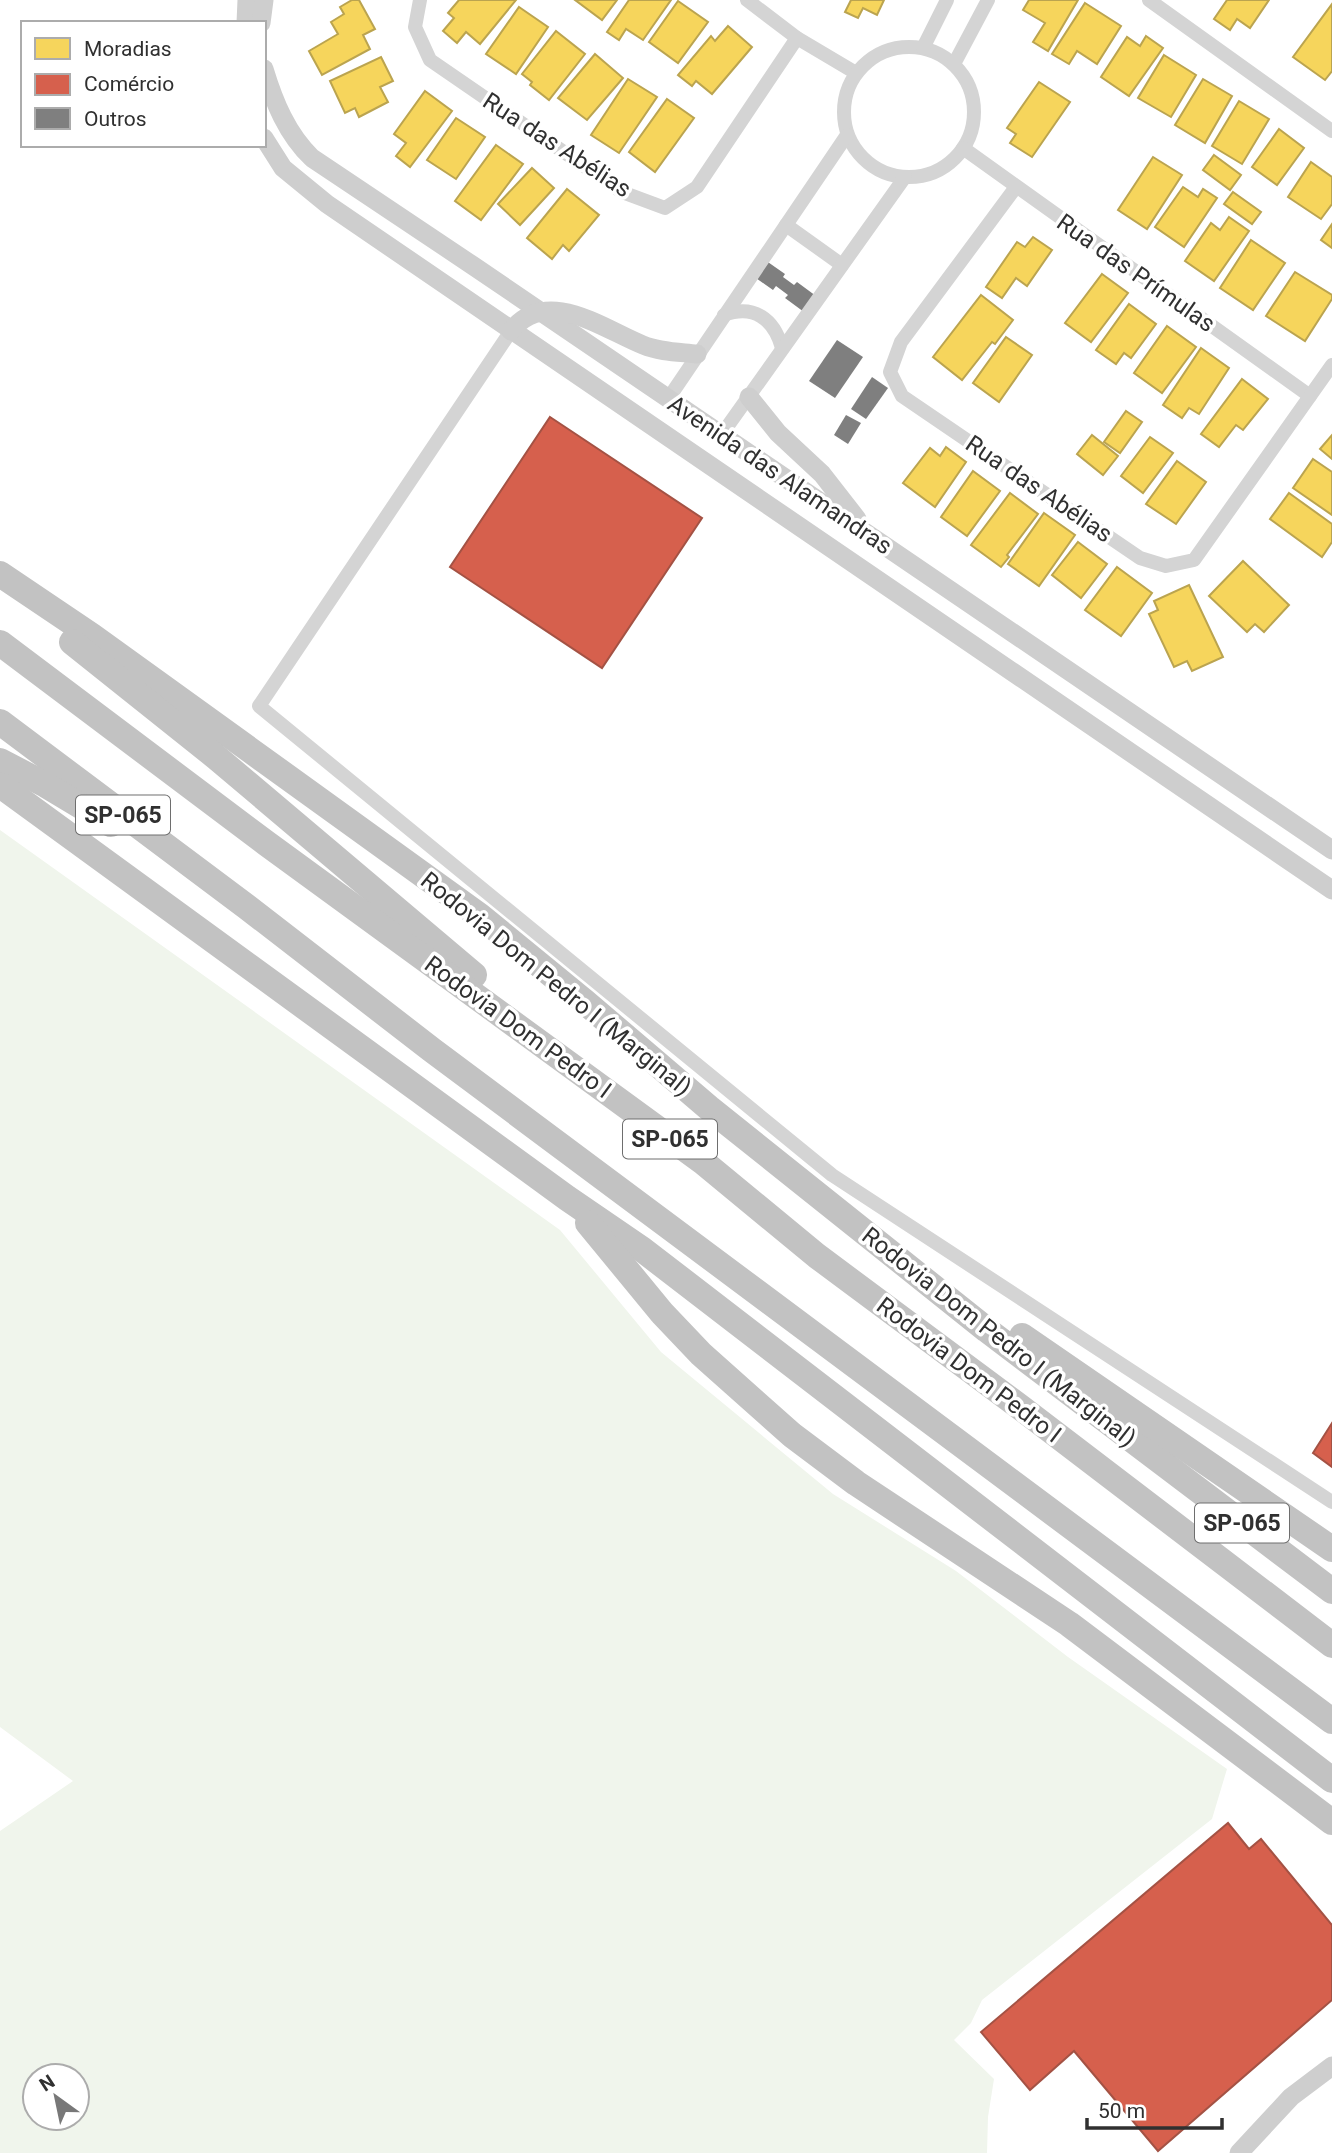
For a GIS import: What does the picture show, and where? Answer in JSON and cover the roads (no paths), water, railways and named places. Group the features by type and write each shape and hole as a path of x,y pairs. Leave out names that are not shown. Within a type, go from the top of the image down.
{"highway":[{"name":"Rodovia Dom Pedro I (Marginal)","path":"0,574 92,636 480,916 709,1108 987,1331 1332,1591"},
{"path":"0,584 216,757 643,1119"},
{"name":"Rodovia Dom Pedro I","path":"0,643 277,851 703,1162 817,1256 1332,1645"},
{"name":"SP-065","path":"0,722 247,907 432,1051 1332,1721"},
{"path":"0,761 46,785 247,907"},
{"path":"0,785 567,1198 643,1250 1332,1780"},
{"path":"567,1198 662,1313 701,1354 792,1435 856,1483 1069,1624 1332,1822"},
{"path":"877,1243 1012,1329 1332,1549"}],"street":[{"path":"246,21 247,0"},
{"path":"261,21 264,0"},
{"name":"Rua das Abélias","path":"420,0 415,27 430,60 622,192 665,208 697,187 797,38"},
{"path":"747,0 797,38 856,73"},
{"path":"923,48 947,0"},
{"path":"954,64 988,0"},
{"path":"1149,0 1332,131"},
{"path":"905,47 923,48 940,54 954,64 965,78 974,113 971,131 963,148 947,164 927,174 905,177 886,173 869,164 856,151 847,135 843,114 846,92 856,73 869,60 886,50 905,47"},
{"name":"Avenida das Alamandras","path":"266,76 288,130 312,158 1332,850"},
{"path":"668,399 847,135"},
{"name":"Avenida das Alamandras","path":"266,141 283,168 327,204 1332,889"},
{"name":"Rua das Prímulas","path":"963,148 1310,396"},
{"path":"722,434 905,177"},
{"name":"Rua das Abélias","path":"1016,187 901,342 890,372 902,396 1140,558 1166,566 1194,560 1332,365"},
{"path":"786,225 842,265"},
{"path":"697,354 645,346 603,326 555,309 540,311 524,319 511,331 259,706 832,1175 1332,1502"},
{"path":"724,315 736,310 751,311 778,332 782,348"},
{"path":"749,397 778,433 822,474 868,534"},
{"path":"955,633 970,623 974,606"},
{"path":"1239,2153 1291,2097 1332,2066"}]}
